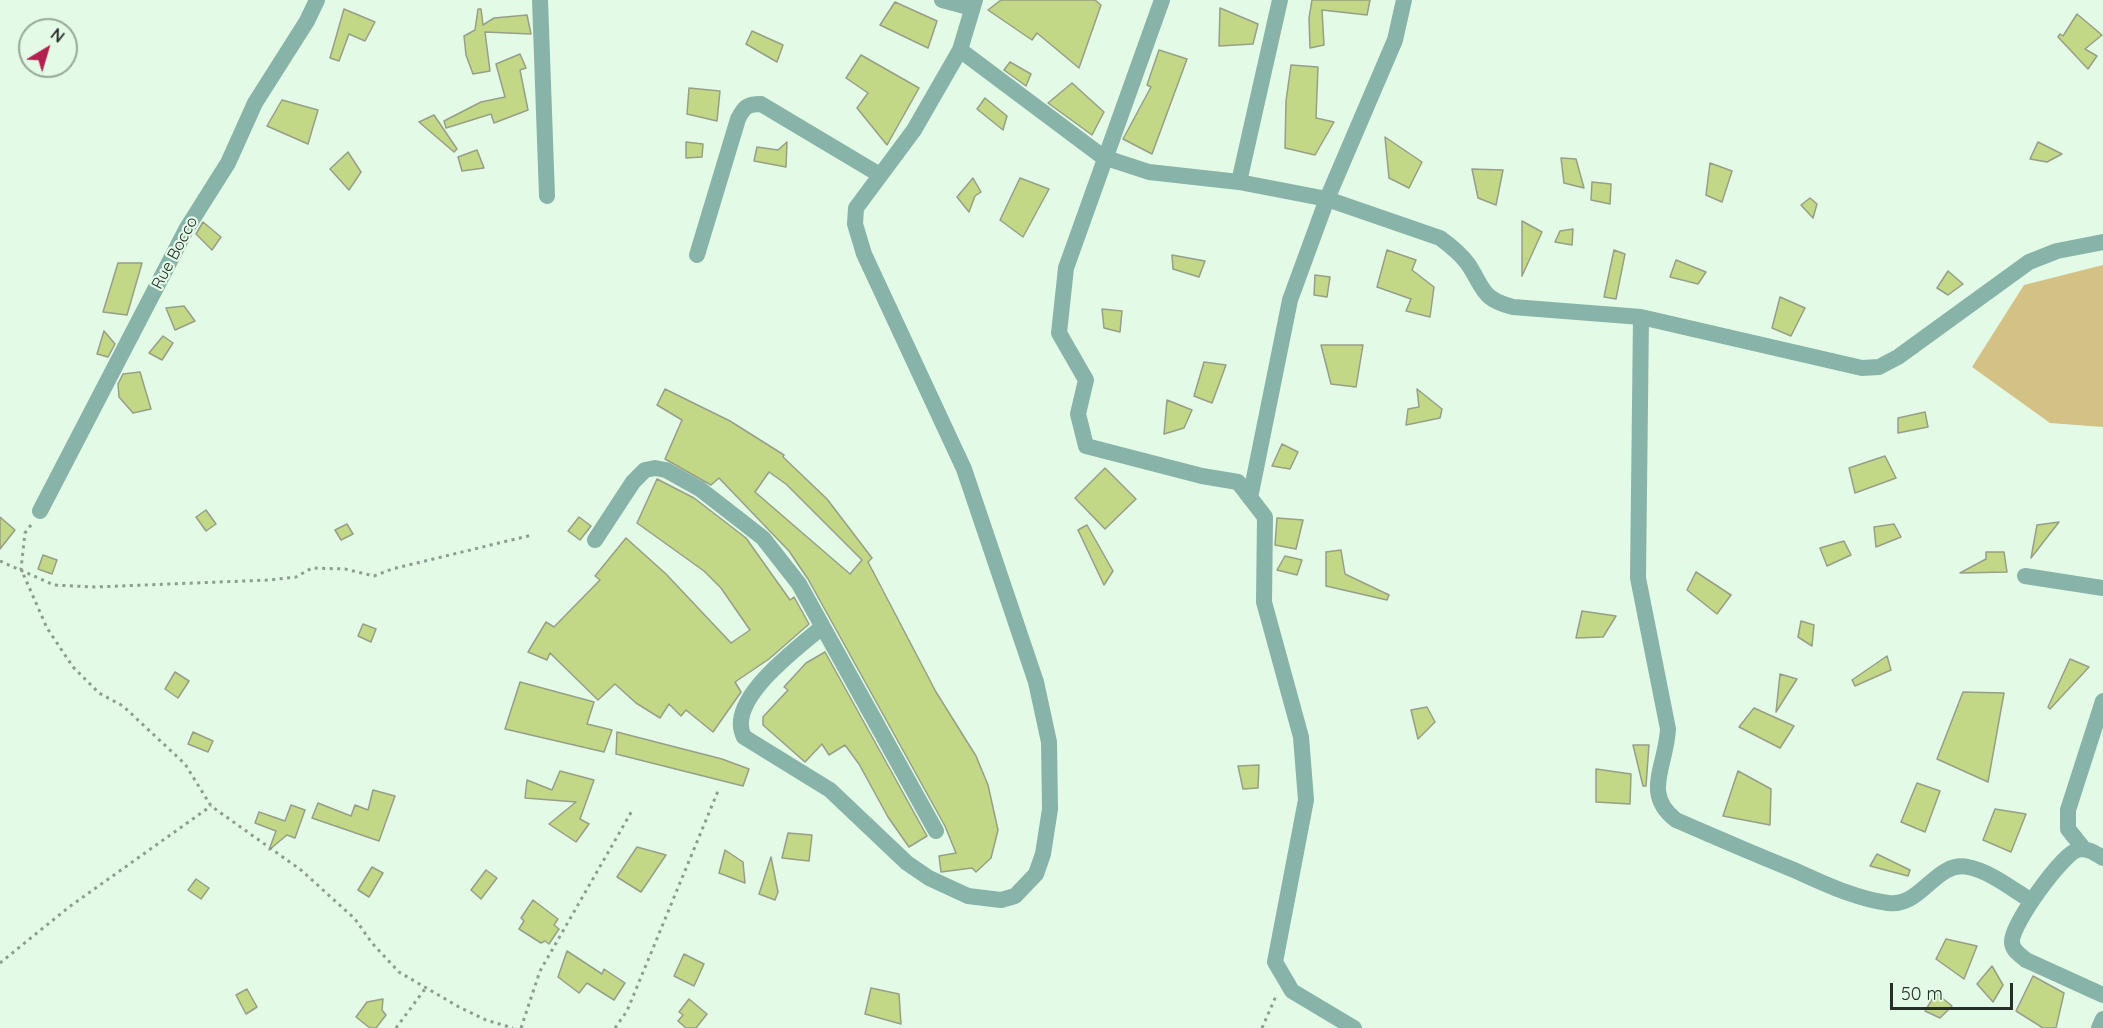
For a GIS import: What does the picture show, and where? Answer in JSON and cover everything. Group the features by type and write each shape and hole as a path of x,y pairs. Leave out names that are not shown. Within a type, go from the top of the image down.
{"street":[{"path":"540,0 547,195"},
{"path":"822,627 770,672 743,707 739,728 744,737 830,790 907,863 929,878 968,896 1001,900 1015,896 1036,874 1043,854 1050,810 1049,742 1036,682 964,469 861,244 855,224 856,208 914,130 960,50 973,4 942,0"},
{"path":"1161,0 1103,157 1066,268 1059,333 1086,380 1078,414 1086,446 1202,476 1238,482 1264,517 1264,602 1301,737 1306,800 1275,962 1292,991 1354,1028"},
{"path":"1239,182 1280,0"},
{"path":"1250,498 1290,300 1327,199 1395,40 1404,0"},
{"name":"Rue Bocco","path":"40,511 187,228 228,163 255,103 307,21 315,1"},
{"path":"960,50 1103,157 1149,172 1239,182 1327,199 1440,238 1456,249 1484,293 1495,303 1513,308 1641,317 1862,368 1879,367 1898,357 2029,262 2057,251 2103,242"},
{"path":"697,255 738,119 743,108 749,104 761,104 880,175"},
{"path":"1641,317 1638,578 1668,729 1667,750 1656,791 1658,801 1664,811 1676,820 1823,883 1888,903 1909,901 1942,874 1958,866 1979,870 2032,901"},
{"path":"595,540 633,482 645,470 666,470 700,489 763,538 799,584 936,831"},
{"path":"2025,576 2103,588"},
{"path":"2103,701 2068,810 2068,829 2084,849 2103,858"},
{"path":"2084,849 2075,851 2064,860 2032,901 2013,934 2012,944 2016,952 2026,960 2103,995"},
{"path":"2099,1028 2103,1019"}],"path":[{"path":"40,511 26,533 21,569 47,628 73,667 99,693 123,706 185,764 211,806 301,870 355,918 372,943 399,972 425,989 486,1020 513,1028"},
{"path":"0,561 54,585 95,587 296,577 312,568 327,567 374,576 392,569 532,535"},
{"path":"615,1028 627,1011 718,791"},
{"path":"0,963 69,907 211,806"},
{"path":"521,1028 540,971 633,809"},
{"path":"1262,1028 1284,978"},
{"path":"396,1028 425,989"}],"shaded area":[{"path":"2103,265 2103,427 2050,423 1972,367 2024,285"}],"building":[{"path":"1001,0 1095,0 1101,5 1079,68 1037,33 1032,40 988,10"},
{"path":"1312,0 1370,0 1367,15 1322,10 1324,45 1310,48 1309,18"},
{"path":"895,2 937,21 928,48 880,25"},
{"path":"1220,8 1258,24 1253,44 1219,46"},
{"path":"344,9 375,22 365,41 349,34 339,61 330,58"},
{"path":"478,9 481,9 483,25 494,18 527,15 531,34 485,32 490,71 473,74 466,55 464,36 475,30"},
{"path":"2077,14 2102,35 2085,49 2097,56 2088,69 2058,37 2060,34 2063,36"},
{"path":"752,31 783,45 777,62 746,44"},
{"path":"1159,50 1187,59 1152,154 1123,139 1151,87 1147,85"},
{"path":"520,54 526,68 520,70 528,110 494,123 491,114 446,128 444,121 481,102 505,97 496,64"},
{"path":"861,55 919,88 887,145 857,108 868,93 846,78"},
{"path":"1010,62 1031,74 1026,86 1004,70"},
{"path":"1291,65 1318,67 1316,118 1334,122 1315,155 1285,148 1286,101"},
{"path":"1072,83 1104,112 1092,135 1048,103"},
{"path":"689,88 720,91 717,121 687,114"},
{"path":"985,98 1007,116 1003,130 977,109"},
{"path":"282,100 318,110 308,144 267,126"},
{"path":"434,115 457,149 454,152 419,122"},
{"path":"1385,137 1422,162 1409,188 1389,178"},
{"path":"686,142 703,144 702,157 686,158"},
{"path":"787,142 786,167 754,161 757,147 778,150"},
{"path":"2038,142 2062,154 2047,162 2030,159"},
{"path":"477,150 484,168 462,171 458,157"},
{"path":"348,152 361,172 349,190 330,169"},
{"path":"1561,158 1576,159 1584,188 1564,183"},
{"path":"1710,163 1732,171 1722,202 1706,195"},
{"path":"1472,169 1503,170 1496,205 1478,198"},
{"path":"973,178 981,192 975,196 969,212 957,197"},
{"path":"1020,178 1049,189 1023,237 1000,220"},
{"path":"1592,182 1611,184 1610,204 1591,200"},
{"path":"1810,198 1817,204 1813,218 1801,205"},
{"path":"1522,221 1542,232 1522,276"},
{"path":"203,222 221,237 212,250 196,234"},
{"path":"1573,229 1572,245 1555,242 1560,231"},
{"path":"1387,250 1416,260 1412,270 1434,287 1430,317 1406,311 1411,299 1377,287"},
{"path":"1614,250 1625,254 1616,299 1604,297"},
{"path":"1172,255 1205,261 1199,277 1173,269"},
{"path":"1676,260 1706,272 1698,284 1670,277"},
{"path":"118,263 142,263 127,315 103,312"},
{"path":"1948,271 1963,284 1948,295 1937,288"},
{"path":"1315,275 1330,277 1327,297 1314,295"},
{"path":"1780,297 1805,308 1791,336 1772,328"},
{"path":"184,306 195,321 175,330 166,308"},
{"path":"1102,309 1122,311 1120,332 1104,328"},
{"path":"104,331 115,344 108,357 97,354"},
{"path":"163,336 173,343 162,360 149,353"},
{"path":"1321,345 1363,345 1356,387 1331,384"},
{"path":"1204,362 1226,365 1212,403 1194,396"},
{"path":"140,372 151,409 133,413 119,397 118,384 123,374"},
{"path":"665,389 730,421 784,455 783,457 827,499 872,558 868,562 936,692 976,756 988,785 998,830 991,858 976,872 972,868 941,872 939,856 956,853 945,826 808,579 789,551 719,478 711,485 665,459 682,420 657,405","holes":["769,472 786,484 862,560 850,574 755,492"]},
{"path":"1417,389 1442,409 1440,418 1406,425 1408,409 1419,407"},
{"path":"1167,400 1192,410 1184,428 1164,434"},
{"path":"1925,412 1928,427 1898,433 1898,418"},
{"path":"1282,444 1298,452 1290,469 1272,466"},
{"path":"1885,456 1896,478 1855,493 1849,468"},
{"path":"1105,468 1136,499 1105,529 1075,498"},
{"path":"657,479 694,498 746,538 790,600 794,597 809,624 769,659 735,682 741,692 713,732 686,710 681,716 669,704 660,718 636,703 615,684 598,700 550,653 547,660 528,652 546,622 554,627 600,580 595,576 626,538 666,574 731,643 750,630 721,588 704,571 637,523"},
{"path":"206,510 216,524 206,531 196,517"},
{"path":"0,517 15,530 0,549"},
{"path":"579,517 591,526 580,540 568,531"},
{"path":"1277,518 1303,520 1296,549 1275,545"},
{"path":"2059,522 2031,558 2037,525"},
{"path":"347,524 353,534 341,540 335,530"},
{"path":"1894,524 1901,537 1876,547 1874,527"},
{"path":"1087,525 1113,571 1104,585 1078,530"},
{"path":"1844,541 1851,555 1827,566 1820,548"},
{"path":"1341,550 1345,574 1389,595 1387,600 1326,586 1326,552"},
{"path":"1986,552 2004,552 2007,572 1960,573 1986,559"},
{"path":"43,555 57,560 52,574 38,569"},
{"path":"1285,556 1302,560 1297,575 1277,570"},
{"path":"1696,572 1731,595 1717,614 1687,590"},
{"path":"1582,611 1616,616 1603,637 1576,638"},
{"path":"1801,621 1814,625 1812,646 1798,637"},
{"path":"363,624 376,629 371,642 358,636"},
{"path":"825,652 927,836 909,847 888,817 859,764 845,745 829,755 822,744 805,762 763,725 763,717 788,690 784,687 806,663"},
{"path":"1887,656 1891,670 1855,686 1852,680"},
{"path":"2070,659 2089,667 2050,709 2048,707"},
{"path":"175,672 189,681 178,698 165,689"},
{"path":"1780,674 1797,679 1776,712"},
{"path":"520,682 594,702 587,724 612,730 604,752 505,729"},
{"path":"1963,692 2004,693 1988,782 1937,759"},
{"path":"1427,707 1435,722 1418,739 1411,710"},
{"path":"1754,708 1794,726 1780,748 1739,727"},
{"path":"193,732 213,741 208,752 188,744"},
{"path":"617,732 722,759 749,769 743,786 616,754"},
{"path":"1633,745 1649,745 1646,786 1643,786"},
{"path":"1259,765 1258,788 1243,789 1238,766"},
{"path":"1596,769 1631,774 1630,804 1596,802"},
{"path":"560,771 594,780 580,819 589,824 576,842 549,824 576,802 525,798 527,780 552,790"},
{"path":"1738,771 1771,789 1770,825 1723,816"},
{"path":"1917,783 1940,791 1925,832 1901,822"},
{"path":"373,790 395,796 379,841 312,818 318,803 351,816 355,805 368,810"},
{"path":"291,805 305,810 295,838 287,835 269,850 276,831 255,823 259,812 285,821"},
{"path":"1995,809 2026,814 2011,852 1983,840"},
{"path":"788,833 812,835 809,861 782,858"},
{"path":"637,847 666,855 641,892 617,877"},
{"path":"725,850 743,862 745,883 719,873"},
{"path":"1877,854 1910,870 1908,876 1870,866"},
{"path":"771,857 778,892 775,900 759,894"},
{"path":"372,867 383,873 369,897 358,890"},
{"path":"486,870 497,878 481,899 471,890"},
{"path":"196,879 209,888 201,899 188,890"},
{"path":"533,900 558,919 554,925 559,929 549,944 545,941 541,943 519,929 524,921 521,918"},
{"path":"1946,939 1977,946 1964,979 1936,959"},
{"path":"567,951 602,974 604,969 625,983 614,1000 587,983 579,993 558,977"},
{"path":"684,954 704,964 694,986 674,976"},
{"path":"1992,966 2003,985 1993,1002 1977,984"},
{"path":"2033,976 2064,993 2056,1028 2043,1028 2016,1011"},
{"path":"871,988 899,994 901,1024 865,1014"},
{"path":"247,989 257,1007 246,1014 236,995"},
{"path":"1936,993 1952,1006 1940,1018 1925,1011"},
{"path":"383,999 382,1010 386,1015 376,1028 370,1028 356,1017 367,1002"},
{"path":"689,999 707,1014 696,1028 686,1028 678,1021 683,1015 679,1012"}]}
